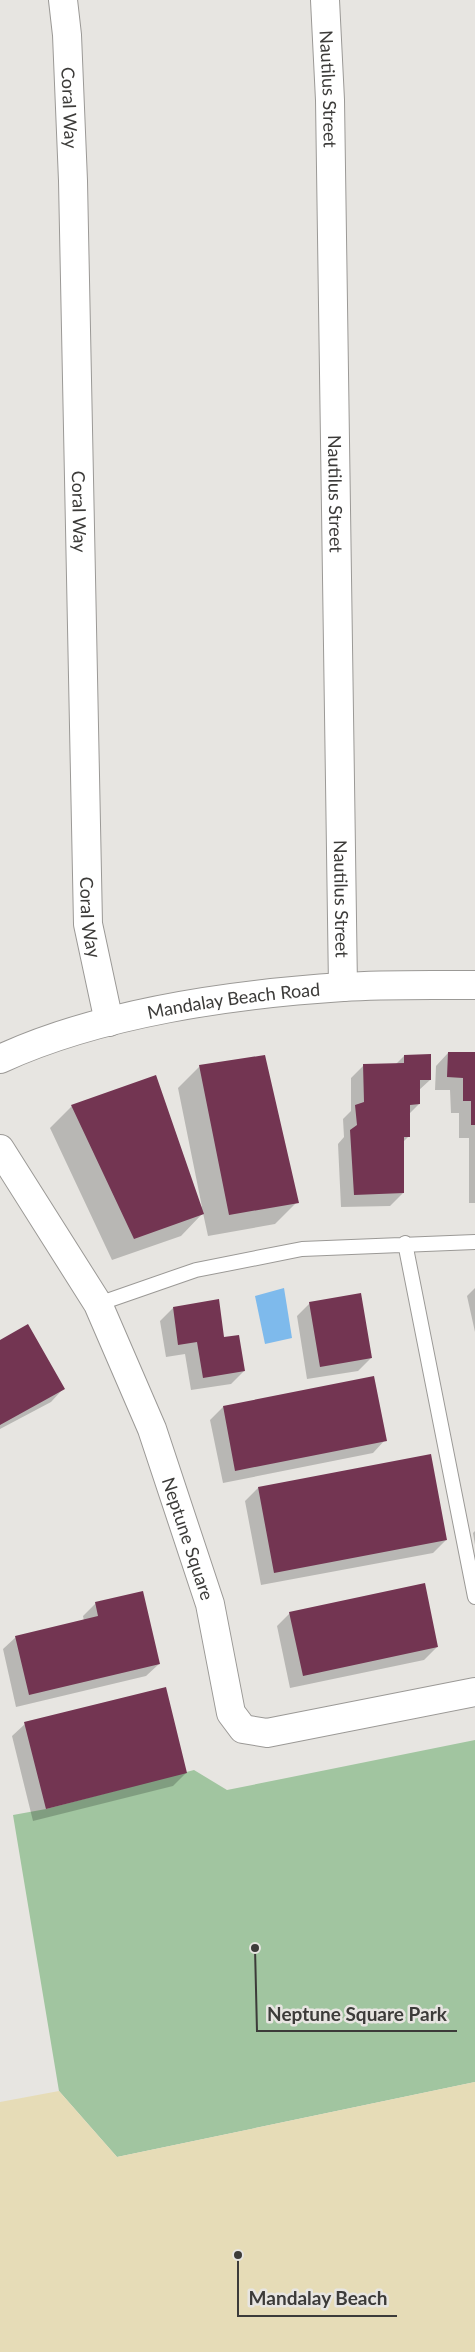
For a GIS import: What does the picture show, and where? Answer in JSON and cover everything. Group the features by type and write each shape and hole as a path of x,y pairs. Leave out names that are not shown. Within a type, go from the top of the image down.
{"street":[{"name":"Coral Way","path":"63,0 67,35 73,181 88,924 109,1022"},
{"name":"Nautilus Street","path":"325,0 330,110 343,987"},
{"name":"Mandalay Beach Road","path":"0,1059 109,1022 222,999 343,987 475,985"},
{"name":"Neptune Square","path":"0,1149 98,1304 152,1429 210,1604 230,1713 243,1729 267,1733 475,1692"}],"lane":[{"path":"98,1304 196,1270 302,1249 405,1243 475,1242"},
{"path":"405,1243 475,1597"}],"green space":[{"path":"475,1740 475,2082 117,2157 59,2091 13,1815 46,1809 194,1770 227,1790"}],"sand":[{"path":"475,2082 475,2352 0,2352 0,2102 59,2091 117,2157"}],"water":[{"path":"284,1288 292,1338 265,1344 255,1296"}],"building":[{"path":"448,1052 475,1052 475,1125 471,1125 471,1101 463,1101 463,1078 447,1077"},
{"path":"431,1054 431,1080 420,1080 420,1104 410,1105 410,1137 404,1137 404,1193 354,1195 350,1130 357,1125 355,1105 364,1102 363,1064 404,1063 404,1055"},
{"path":"265,1055 299,1203 229,1215 199,1065"},
{"path":"156,1075 204,1214 134,1239 71,1105"},
{"path":"361,1293 372,1358 320,1367 309,1302"},
{"path":"219,1299 224,1337 239,1335 245,1371 203,1378 197,1342 178,1345 173,1307"},
{"path":"28,1324 65,1389 0,1425 0,1340"},
{"path":"374,1376 387,1441 235,1471 223,1406"},
{"path":"431,1454 447,1540 274,1573 258,1487"},
{"path":"425,1583 438,1647 303,1676 289,1612"},
{"path":"143,1591 160,1664 29,1695 15,1636 98,1616 95,1602"},
{"path":"166,1687 187,1773 46,1809 24,1722"}],"place":[{"name":"Neptune Square Park","path":"255,1948"},
{"name":"Mandalay Beach","path":"238,2255"}]}
